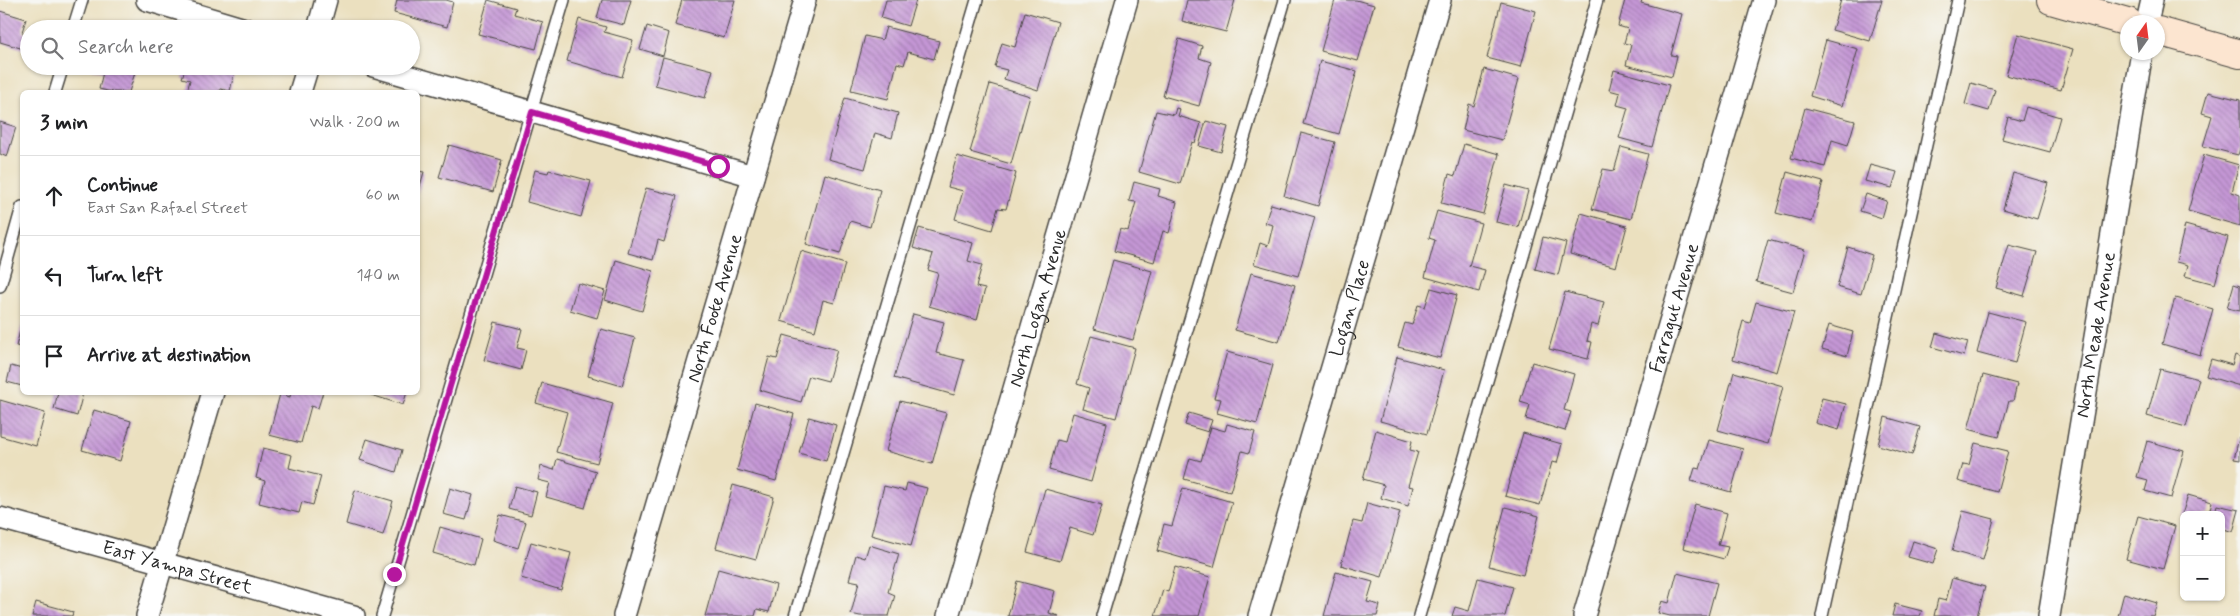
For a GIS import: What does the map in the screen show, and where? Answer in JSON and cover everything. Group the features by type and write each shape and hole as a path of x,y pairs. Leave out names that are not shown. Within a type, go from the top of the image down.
{"main road":[{"path":"2051,0 2120,20"},
{"path":"2165,33 2240,54"}],"street":[{"path":"147,0 215,20"},
{"path":"320,20 326,0"},
{"name":"North Foote Avenue","path":"624,616 805,0"},
{"name":"North Logan Avenue","path":"948,616 1127,0"},
{"name":"Logan Place","path":"1259,616 1440,0"},
{"name":"Farragut Avenue","path":"1584,616 1764,0"},
{"path":"2149,15 2152,0"},
{"name":"North Meade Avenue","path":"2049,616 2141,60"},
{"path":"301,90 305,75"},
{"path":"404,75 753,176"},
{"path":"147,616 212,395"},
{"name":"East Yampa Street","path":"0,518 354,616"}],"lane":[{"path":"76,20 82,0"},
{"path":"382,616 564,0"},
{"path":"794,616 977,0"},
{"path":"1102,616 1285,0"},
{"path":"1419,616 1597,0"},
{"path":"1822,616 1958,0"},
{"path":"56,90 60,75"},
{"path":"0,286 20,214"}],"building":[{"path":"397,0 446,0 453,2 447,27 394,13"},
{"path":"488,0 516,8 514,14 543,22 536,49 478,34"},
{"path":"602,0 631,0 624,25 597,18"},
{"path":"682,0 735,0 724,38 675,25"},
{"path":"886,0 916,0 908,26 881,18"},
{"path":"1187,0 1235,0 1226,32 1182,21"},
{"path":"1335,0 1356,0 1374,5 1358,61 1321,51"},
{"path":"1625,0 1642,0 1641,3 1682,14 1671,55 1677,56 1672,77 1626,65 1631,45 1624,43 1628,29 1618,26"},
{"path":"1841,0 1882,0 1870,41 1832,30"},
{"path":"1501,2 1536,11 1521,67 1487,58"},
{"path":"0,11 26,19 20,20 20,48 0,42"},
{"path":"1025,12 1058,22 1038,90 1004,79 1007,70 995,67 1002,43 1015,47"},
{"path":"579,19 606,27 604,32 633,40 622,77 567,61"},
{"path":"647,26 669,33 663,56 640,49"},
{"path":"886,27 939,41 934,59 908,52 904,65 897,63 888,99 851,90 865,36 882,40"},
{"path":"2018,34 2073,49 2061,90 2006,75"},
{"path":"1179,39 1202,46 1199,58 1211,62 1199,106 1163,96"},
{"path":"1826,40 1858,49 1842,106 1810,96"},
{"path":"663,57 713,70 705,98 655,85"},
{"path":"1320,61 1357,71 1339,134 1303,124"},
{"path":"1484,69 1519,79 1502,140 1463,130 1469,104 1474,106"},
{"path":"1614,70 1669,85 1652,147 1619,138 1628,108 1617,105 1620,93 1609,90"},
{"path":"102,75 134,75 130,90 99,89"},
{"path":"183,75 234,75 230,90 188,90 190,80 182,78"},
{"path":"1971,83 1995,90 1989,111 1965,104"},
{"path":"990,84 1030,96 1011,164 970,152"},
{"path":"2208,92 2240,100 2240,148 2238,155 2203,146 2212,116 2202,113"},
{"path":"845,98 898,113 892,138 875,133 865,169 828,159"},
{"path":"2026,107 2060,117 2050,152 2002,139 2008,117 2022,121"},
{"path":"1176,108 1180,109 1178,116 1201,123 1195,143 1192,142 1180,184 1139,172 1156,111 1174,115"},
{"path":"1805,108 1855,121 1848,145 1832,140 1825,167 1791,158"},
{"path":"1206,121 1228,127 1221,152 1199,146"},
{"path":"0,122 16,127 7,157 0,154"},
{"path":"1301,133 1335,142 1318,206 1284,196"},
{"path":"1464,144 1499,154 1483,214 1441,203 1449,174 1455,176"},
{"path":"449,145 502,160 493,192 439,177"},
{"path":"1621,147 1648,154 1631,219 1592,209 1603,169 1614,171"},
{"path":"2204,155 2239,165 2232,192 2240,195 2240,226 2188,211"},
{"path":"957,156 1016,173 1006,209 998,208 992,230 955,219 963,191 948,187"},
{"path":"1870,165 1897,172 1892,188 1865,181"},
{"path":"535,170 548,173 549,170 591,181 581,217 527,202"},
{"path":"420,171 424,172 420,186"},
{"path":"1787,172 1823,182 1812,222 1776,213"},
{"path":"2013,173 2048,183 2037,219 2003,209"},
{"path":"825,174 880,190 870,227 850,221 840,254 806,244"},
{"path":"1134,182 1160,189 1158,196 1177,202 1169,233 1163,231 1154,262 1114,251 1120,229 1128,231 1136,202 1129,201"},
{"path":"1506,185 1528,191 1518,227 1496,222"},
{"path":"646,188 677,196 664,242 658,240 653,260 628,253"},
{"path":"1866,194 1887,201 1882,218 1860,211"},
{"path":"1271,204 1315,217 1298,276 1254,264 1260,243 1268,246 1273,225 1265,223"},
{"path":"1437,211 1481,223 1469,266 1485,270 1479,292 1425,277 1435,240 1429,238"},
{"path":"1581,213 1627,226 1616,267 1570,254"},
{"path":"2185,225 2228,237 2215,284 2185,276 2188,265 2176,262"},
{"path":"919,228 973,243 968,261 982,265 976,287 985,289 977,320 929,306 938,273 928,270 933,254 913,248"},
{"path":"1543,237 1566,243 1558,275 1535,269"},
{"path":"1768,240 1805,250 1793,292 1756,282"},
{"path":"2009,245 2037,252 2024,296 1996,288"},
{"path":"1848,247 1872,255 1861,294 1837,287"},
{"path":"801,251 845,264 834,303 823,300 815,331 781,321"},
{"path":"616,260 653,271 642,311 605,300"},
{"path":"1113,260 1152,271 1133,340 1094,329"},
{"path":"1251,273 1295,285 1279,342 1235,330"},
{"path":"578,283 605,291 597,318 570,310"},
{"path":"2234,284 2240,286 2240,311 2227,308"},
{"path":"1431,288 1457,295 1440,358 1398,347 1405,323 1412,325 1418,305 1425,307"},
{"path":"1565,292 1604,302 1598,326 1591,324 1587,341 1592,342 1588,359 1549,349"},
{"path":"2175,298 2213,309 2200,355 2162,344"},
{"path":"1756,302 1794,312 1777,372 1733,359 1743,321 1750,323"},
{"path":"1988,312 2026,322 2015,363 1977,353"},
{"path":"913,314 944,322 936,353 964,360 954,395 894,378"},
{"path":"495,322 522,329 517,348 526,350 521,370 484,360"},
{"path":"1829,325 1853,332 1847,356 1822,349"},
{"path":"601,329 635,338 622,386 588,376"},
{"path":"20,331 20,347 16,346"},
{"path":"1936,333 1968,342 1964,356 1932,347"},
{"path":"784,335 837,350 828,381 809,376 801,402 760,390 769,357 777,359"},
{"path":"1091,336 1135,348 1116,418 1083,409 1089,388 1077,384"},
{"path":"1227,352 1273,365 1257,424 1217,413 1221,399 1214,398"},
{"path":"2235,355 2240,357 2240,386 2206,376 2211,359 2232,365"},
{"path":"1397,357 1444,370 1427,434 1380,421"},
{"path":"1532,362 1574,374 1564,410 1571,412 1565,431 1526,419 1530,405 1520,402"},
{"path":"11,366 20,368 20,385 7,382"},
{"path":"2160,369 2199,379 2186,427 2147,416"},
{"path":"1734,372 1783,386 1768,444 1718,430"},
{"path":"1983,375 2017,384 2013,401 2009,401 1999,437 1968,429"},
{"path":"542,383 613,403 597,463 556,452 567,412 536,403"},
{"path":"57,395 82,395 77,416 54,409"},
{"path":"280,395 290,397 290,395 322,395 318,408 311,406 301,443 269,435"},
{"path":"371,395 406,395 403,405"},
{"path":"1822,398 1846,404 1839,430 1815,423"},
{"path":"0,400 45,413 36,446 0,436"},
{"path":"900,401 946,413 932,464 886,451"},
{"path":"755,403 794,414 776,481 737,470"},
{"path":"94,410 131,421 120,461 82,450"},
{"path":"1073,413 1107,423 1091,482 1049,470 1057,440 1065,442"},
{"path":"1189,413 1212,420 1208,432 1185,425"},
{"path":"809,417 836,425 826,461 799,453"},
{"path":"1885,417 1920,427 1912,455 1878,445"},
{"path":"1227,424 1255,432 1249,453 1242,451 1230,492 1184,479 1190,458 1201,461 1211,427 1225,431"},
{"path":"1376,430 1412,441 1410,450 1418,452 1408,486 1413,487 1408,506 1381,498 1384,485 1363,479"},
{"path":"1523,433 1562,444 1557,463 1552,462 1540,505 1505,496"},
{"path":"367,439 402,450 396,472 360,460"},
{"path":"2240,439 2240,460 2234,459"},
{"path":"1709,440 1743,449 1731,492 1691,481 1695,468 1700,469"},
{"path":"2147,441 2184,451 2171,498 2145,491 2148,480 2137,477"},
{"path":"1975,443 2008,451 1997,492 1958,481 1963,464 1969,465"},
{"path":"263,448 292,455 289,468 321,476 313,505 302,502 299,513 259,503 265,481 256,478"},
{"path":"557,459 596,471 585,508 546,497 550,483 538,480 541,466 554,470"},
{"path":"907,483 927,488 911,546 871,535 884,486 905,491"},
{"path":"733,485 774,497 756,559 716,548"},
{"path":"515,486 537,492 531,515 509,509"},
{"path":"450,488 473,495 466,520 443,514"},
{"path":"1183,488 1232,502 1214,567 1157,551 1164,524 1172,526"},
{"path":"1045,489 1102,505 1093,535 1070,528 1060,561 1027,552"},
{"path":"355,490 393,501 383,535 346,524"},
{"path":"2188,495 2212,502 2209,511 2183,511"},
{"path":"1367,503 1400,512 1382,577 1341,565 1353,521 1362,523"},
{"path":"1695,504 1727,513 1718,545 1728,547 1724,559 1683,548"},
{"path":"2217,505 2239,510 2233,532 2225,529 2225,511 2215,511"},
{"path":"1505,507 1539,516 1523,575 1489,566"},
{"path":"1963,511 1994,519 1983,560 1952,551"},
{"path":"500,515 526,522 518,548 493,540"},
{"path":"2138,516 2175,526 2163,569 2126,559"},
{"path":"440,527 481,539 474,565 433,553"},
{"path":"1913,541 1938,549 1933,564 1908,557"},
{"path":"531,542 571,553 561,590 521,578"},
{"path":"869,545 899,554 888,592 895,595 889,616 860,616 851,614 859,582 849,580 856,555 865,558"},
{"path":"1175,567 1210,577 1199,616 1155,616 1163,590 1168,592"},
{"path":"718,569 776,585 769,612 757,609 755,616 705,616"},
{"path":"1336,572 1373,582 1367,602 1380,605 1377,616 1324,616"},
{"path":"1677,573 1717,583 1708,616 1670,616 1658,613 1662,601 1669,603"},
{"path":"1478,578 1513,587 1505,616 1452,616 1455,607 1469,611"},
{"path":"1952,578 1985,587 1977,616 1934,616 1938,599 1946,601"},
{"path":"1017,581 1055,591 1049,613 1059,616 1008,616"},
{"path":"2124,593 2157,603 2153,616 2118,616"},
{"path":"36,602 73,612 72,616 32,616"},
{"path":"1895,604 1922,611 1920,616 1892,616"}],"route":[{"path":"394,574 532,112 718,166"}]}
